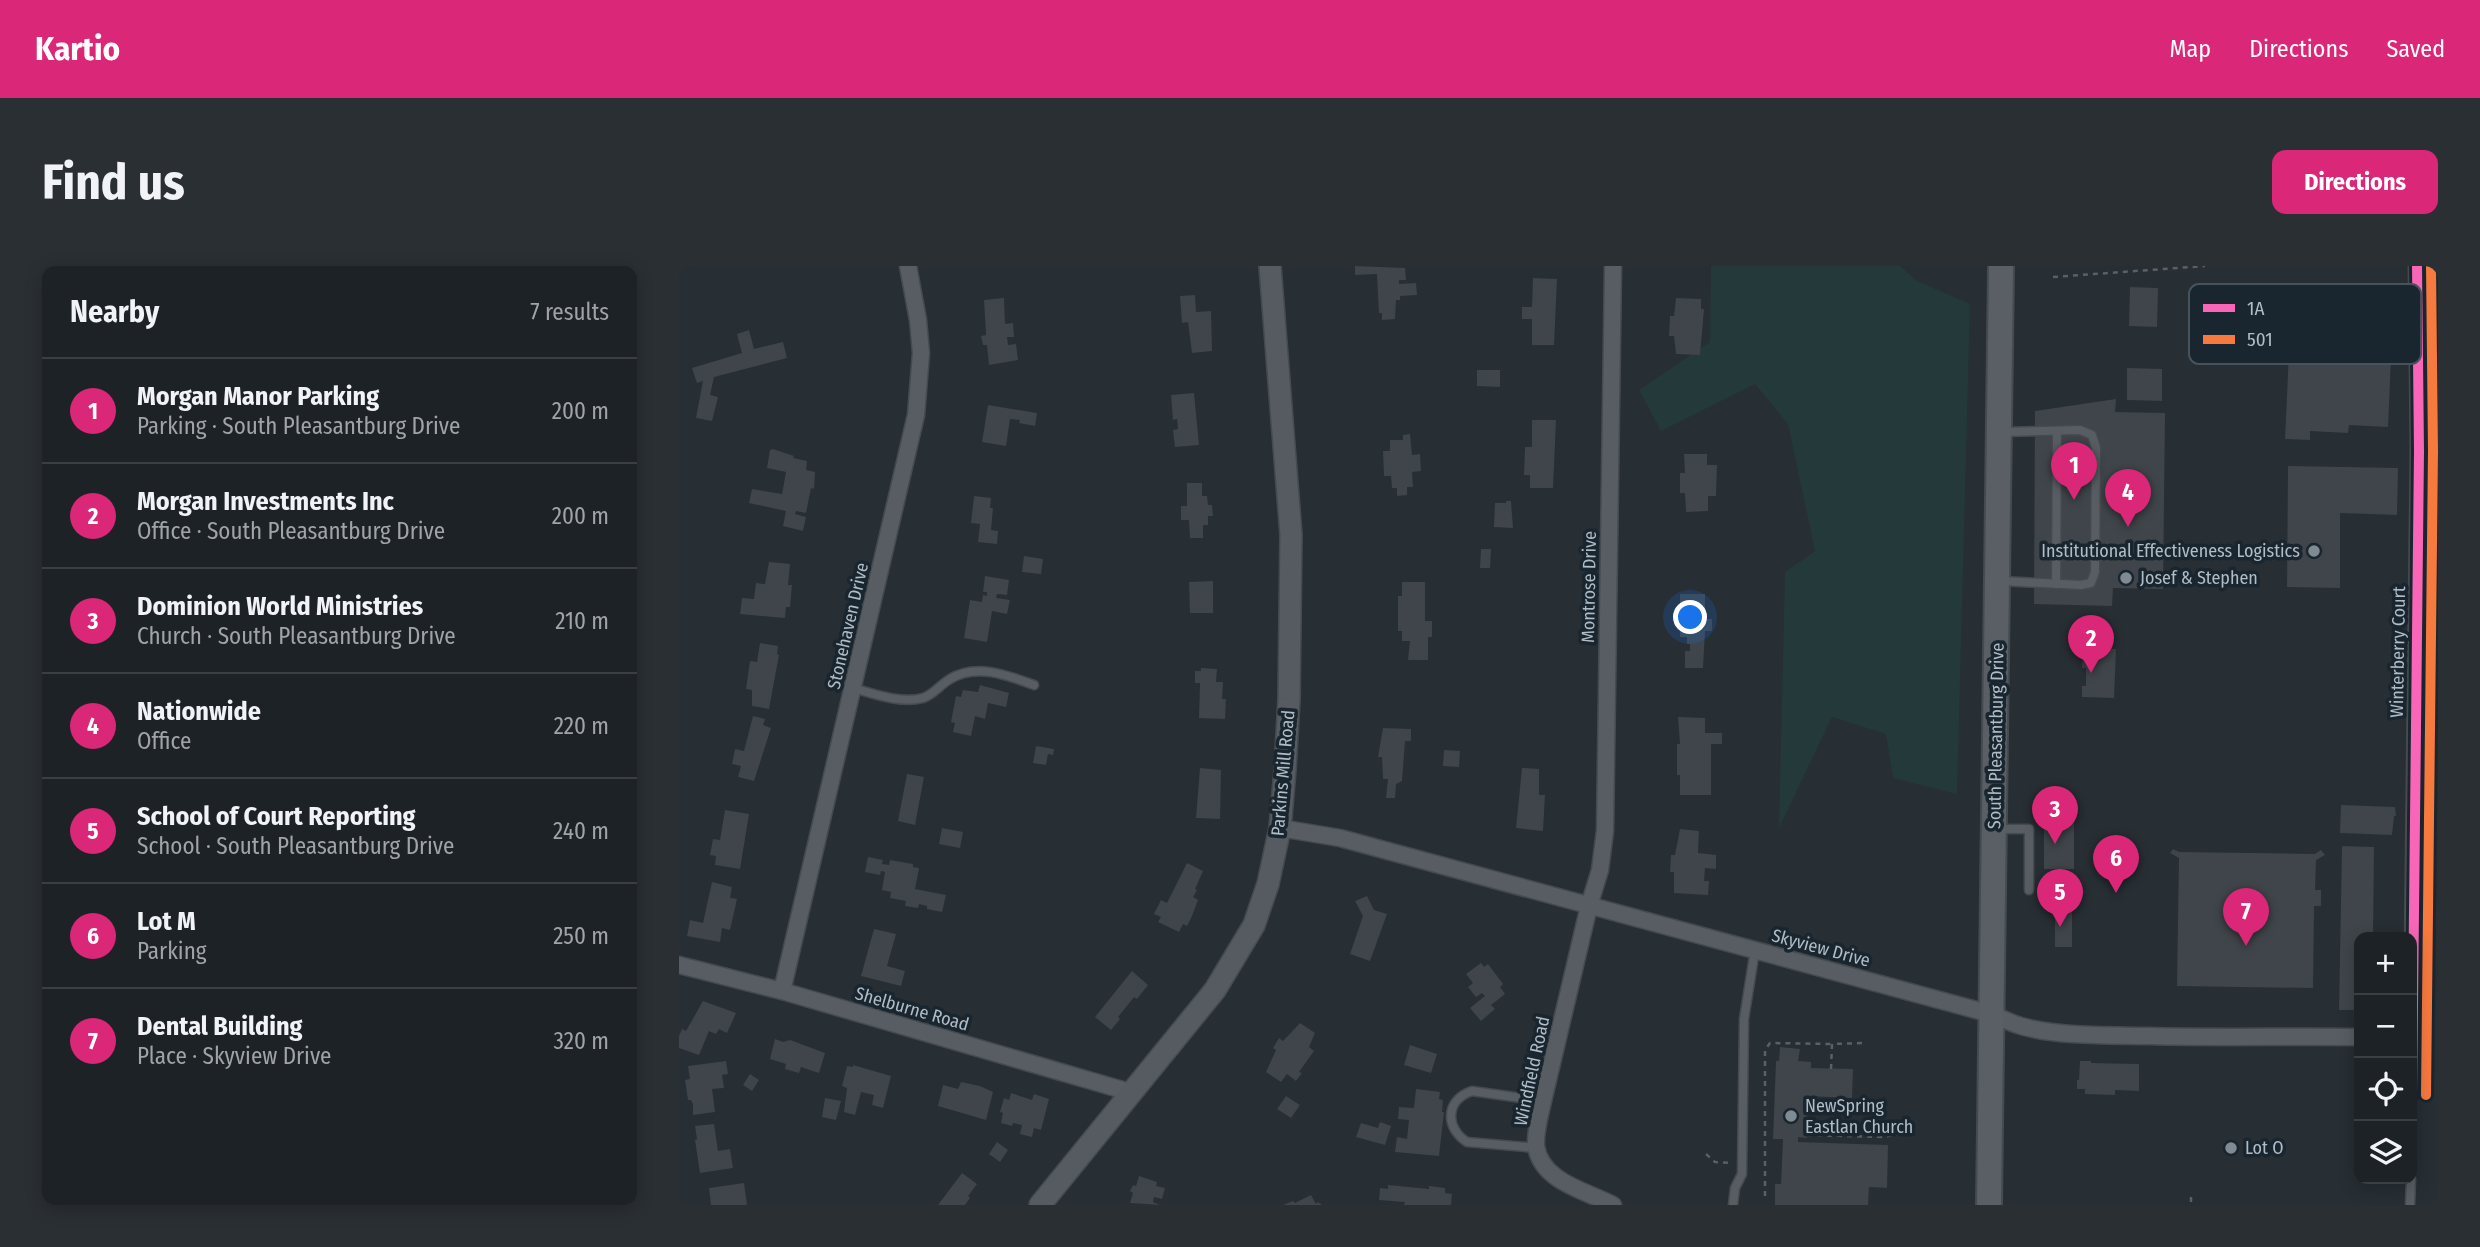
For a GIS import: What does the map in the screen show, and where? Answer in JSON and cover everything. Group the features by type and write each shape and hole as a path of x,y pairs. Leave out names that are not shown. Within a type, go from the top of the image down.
{"main road":[{"name":"South Pleasantburg Drive","path":"1989,1205 2001,266"}],"street":[{"name":"Stonehaven Drive","path":"782,991 916,415 921,353 908,266"},
{"name":"Parkins Mill Road","path":"1040,1205 1197,1016 1237,957 1254,925 1265,894 1280,828 1289,699 1291,534 1270,266"},
{"name":"Montrose Drive","path":"1589,906 1600,870 1605,831 1613,266"},
{"path":"1992,266 2016,266"},
{"name":"Winterberry Court","path":"2417,266 2417,284"},
{"name":"Winterberry Court","path":"2413,995 2418,364"},
{"name":"Skyview Drive","path":"1280,828 1340,838 1991,1014 2026,1027 2098,1035 2198,1038 2354,1037"},
{"name":"Windfield Road","path":"1589,906 1543,1101 1537,1148 1539,1157 1571,1187 1613,1205"},
{"name":"Shelburne Road","path":"679,965 782,991 1133,1093"}],"lane":[{"path":"1998,581 2081,585 2091,583 2095,572 2096,448 2092,435 2080,430 2000,432"},
{"path":"2056,584 2057,431"},
{"path":"853,688 888,697 925,698 951,678 974,670 1005,674 1034,685"},
{"path":"1994,828 2029,829 2029,890"},
{"path":"1733,1205 1735,1188 1742,1174 1744,1019 1755,950"},
{"path":"1537,1148 1467,1142 1459,1137 1451,1115 1461,1094 1472,1091 1543,1101"},
{"path":"2410,1205 2411,1184"}],"path":[{"path":"2053,277 2205,266"},
{"path":"1765,1196 1765,1049 1770,1043 1864,1043"},
{"path":"1831,1069 1832,1044"},
{"path":"1807,1135 1883,1138 1905,1133"},
{"path":"1706,1154 1715,1162 1736,1164"},
{"path":"2190,1202 2191,1194"}],"green space":[{"path":"1711,266 1900,266 1917,281 1970,304 1957,794 1893,778 1886,734 1832,717 1779,828 1785,572 1815,551 1788,424 1755,384 1661,431 1639,390 1710,342"}],"building":[{"path":"1355,266 1405,268 1406,280 1399,280 1399,284 1416,283 1417,295 1400,296 1400,300 1396,300 1395,319 1382,320 1382,313 1379,313 1377,274 1355,275"},
{"path":"1533,278 1557,279 1554,345 1532,345 1532,319 1522,319 1522,307 1532,307"},
{"path":"2130,287 2158,288 2157,327 2129,326"},
{"path":"1195,295 1196,312 1211,311 1212,351 1192,353 1188,322 1182,323 1180,296"},
{"path":"1004,298 1005,324 1013,323 1014,337 1007,337 1008,345 1016,344 1018,360 989,365 987,345 983,345 981,336 986,335 984,300"},
{"path":"1676,298 1701,299 1701,309 1704,309 1700,355 1676,354 1674,336 1669,336 1670,316 1674,316"},
{"path":"749,330 754,349 783,342 787,358 714,377 710,395 718,397 712,421 696,418 703,381 697,383 692,368 742,353 737,334"},
{"path":"2288,364 2391,364 2388,427 2349,425 2348,433 2310,431 2310,440 2285,439"},
{"path":"2127,368 2162,369 2162,401 2127,400"},
{"path":"1477,370 1500,370 1500,387 1477,386"},
{"path":"1194,393 1199,445 1175,447 1173,430 1178,429 1177,419 1173,420 1171,395"},
{"path":"2116,399 2115,412 2165,413 2163,589 2113,588 2112,606 2034,604 2035,411"},
{"path":"988,405 1037,413 1035,426 1010,419 1006,446 982,442"},
{"path":"1532,420 1556,420 1553,488 1530,488 1530,475 1524,475 1525,447 1532,447"},
{"path":"1410,434 1412,455 1420,454 1421,471 1412,472 1413,487 1407,487 1407,495 1397,496 1397,488 1392,488 1391,476 1384,476 1383,451 1390,451 1390,440 1403,440 1403,435"},
{"path":"770,450 807,461 806,470 815,472 814,489 811,488 806,513 796,511 795,514 806,517 803,531 783,526 786,511 749,503 752,489 782,494 786,472 767,468"},
{"path":"1684,454 1707,454 1707,465 1717,465 1716,496 1708,496 1708,511 1686,512 1685,493 1680,493 1680,473 1685,473"},
{"name":"Institutional Effectiveness Logistics","path":"2288,466 2398,468 2397,515 2340,513 2340,588 2287,587"},
{"path":"1187,483 1202,483 1202,496 1207,496 1208,505 1212,505 1213,516 1208,516 1208,525 1203,525 1203,538 1190,538 1189,520 1181,520 1181,506 1187,506"},
{"path":"974,496 991,498 991,530 998,531 997,544 978,542 980,524 971,523"},
{"path":"1511,501 1513,528 1494,527 1495,503"},
{"path":"1481,549 1491,549 1490,568 1480,568"},
{"path":"1024,556 1043,559 1041,574 1022,572"},
{"path":"769,562 790,564 790,607 786,607 785,618 740,614 742,598 754,599 756,583 765,584"},
{"path":"985,576 1009,580 1007,595 997,594 996,598 1010,600 1007,614 992,611 987,642 964,638 970,600 982,602 983,595 987,596 987,592 983,592"},
{"path":"1213,581 1213,613 1190,613 1189,582"},
{"path":"1402,582 1425,582 1425,621 1432,621 1432,637 1428,637 1428,660 1408,660 1410,641 1402,641 1402,631 1398,631 1398,596 1402,596"},
{"path":"1680,594 1705,594 1705,619 1712,619 1712,631 1705,631 1703,668 1685,668 1685,651 1690,651 1690,644 1687,644 1687,637 1680,637"},
{"path":"760,643 778,646 779,655 769,709 752,706 752,690 746,689 750,661 757,662"},
{"path":"2083,648 2116,649 2114,698 2082,697 2082,686 2086,686 2086,668 2082,668"},
{"path":"1201,668 1217,669 1216,682 1223,682 1222,699 1226,699 1225,719 1199,718 1200,683 1195,683 1195,671 1201,671"},
{"path":"980,685 1009,693 1006,707 988,703 985,719 975,716 971,736 953,732 955,723 951,722 956,696 961,697 963,690 978,692"},
{"path":"753,716 765,719 763,725 771,728 754,781 738,777 741,766 732,764 735,749 744,751"},
{"path":"1678,717 1705,718 1705,733 1722,733 1722,744 1711,744 1711,795 1680,795 1680,775 1677,775 1677,744 1680,744"},
{"path":"1383,728 1411,729 1411,741 1405,741 1402,781 1396,784 1395,798 1386,798 1388,779 1383,779 1382,757 1378,757"},
{"path":"1036,746 1054,749 1053,755 1048,754 1046,765 1033,763"},
{"path":"1444,750 1460,751 1459,767 1443,766"},
{"path":"1200,768 1221,770 1220,819 1196,818"},
{"path":"1522,768 1539,769 1539,795 1545,795 1543,831 1516,828"},
{"path":"907,774 924,777 915,825 898,821"},
{"path":"2341,805 2395,807 2392,835 2340,833"},
{"path":"2044,808 2074,808 2074,869 2044,869"},
{"path":"725,810 749,814 740,869 715,865 716,856 710,855 713,839 720,840"},
{"path":"942,828 963,832 960,848 939,844"},
{"path":"1680,829 1699,831 1698,853 1716,855 1716,869 1705,868 1704,881 1709,881 1708,895 1674,893 1674,872 1670,872 1671,855 1675,855"},
{"path":"2342,846 2374,847 2373,932 2354,932 2354,1010 2339,1010"},
{"path":"2173,849 2179,852 2315,854 2321,850 2325,855 2316,860 2315,890 2321,890 2321,906 2314,906 2313,988 2177,986 2179,858 2170,853"},
{"path":"868,857 883,860 882,864 889,865 890,860 913,864 913,867 919,868 915,889 946,895 942,912 919,904 918,908 905,906 906,901 890,898 891,892 882,890 885,872 881,871 880,875 865,872"},
{"path":"1187,863 1203,871 1193,897 1198,900 1192,916 1187,926 1183,924 1179,932 1158,922 1161,917 1154,914 1161,900 1167,903"},
{"path":"712,882 732,887 730,898 737,899 730,930 722,928 720,942 687,936 690,920 703,923"},
{"path":"1367,896 1374,910 1387,914 1370,961 1350,954 1363,916 1355,901"},
{"path":"2055,910 2072,910 2072,947 2055,947"},
{"path":"874,929 896,934 887,966 905,971 901,986 861,976"},
{"path":"1481,963 1484,967 1488,964 1503,984 1500,987 1505,994 1491,1005 1495,1009 1481,1021 1470,1008 1485,996 1482,993 1476,997 1468,987 1473,983 1466,974"},
{"path":"1132,971 1148,985 1137,999 1134,997 1111,1030 1095,1017"},
{"path":"703,1001 736,1013 727,1033 719,1029 716,1034 709,1031 699,1055 679,1048 679,1036 682,1029 686,1031"},
{"path":"1300,1023 1315,1033 1309,1047 1314,1051 1296,1081 1287,1074 1281,1082 1266,1072 1276,1050 1273,1048 1279,1038 1283,1041"},
{"path":"775,1039 783,1042 790,1040 825,1053 819,1073 801,1067 799,1073 785,1069 786,1064 770,1059"},
{"path":"1410,1045 1437,1054 1431,1073 1404,1065"},
{"name":"NewSpring Eastlan Church","path":"1780,1047 1800,1049 1798,1061 1811,1062 1811,1068 1853,1069 1852,1098 1808,1096 1807,1138 1798,1137 1798,1142 1888,1145 1887,1188 1869,1187 1868,1205 1775,1205 1775,1184 1781,1184 1783,1139 1773,1139 1776,1061 1779,1061"},
{"path":"726,1061 728,1074 722,1075 724,1088 712,1089 715,1112 693,1115 693,1104 688,1100 685,1080 690,1079 688,1066"},
{"path":"2080,1061 2139,1064 2139,1091 2115,1090 2115,1095 2085,1094 2085,1089 2077,1089"},
{"path":"853,1065 891,1076 883,1108 872,1105 874,1095 861,1092 855,1115 844,1112 847,1088 842,1086 847,1066"},
{"path":"750,1074 759,1080 752,1091 743,1085"},
{"path":"961,1082 993,1092 986,1120 938,1106 943,1085 958,1089"},
{"path":"1416,1089 1440,1092 1439,1099 1443,1100 1439,1156 1395,1152 1397,1137 1407,1139 1409,1120 1398,1119 1399,1107 1414,1108"},
{"path":"1011,1093 1032,1100 1034,1094 1049,1099 1041,1130 1034,1128 1032,1137 1020,1134 1022,1125 1001,1123 1003,1113 1000,1112 1004,1098 1009,1100"},
{"path":"1286,1096 1300,1105 1291,1118 1277,1109"},
{"path":"825,1098 841,1101 836,1120 822,1117"},
{"path":"1380,1122 1391,1126 1385,1145 1356,1137 1361,1123 1378,1128"},
{"path":"714,1124 718,1151 730,1149 733,1168 700,1173 695,1126"},
{"path":"997,1142 1008,1150 1000,1162 989,1154"},
{"path":"962,1173 977,1184 965,1205 938,1205"},
{"path":"1139,1176 1165,1188 1162,1199 1154,1197 1153,1202 1160,1205 1130,1203 1133,1193 1130,1191 1133,1185 1136,1186"},
{"path":"744,1183 747,1205 711,1205 709,1188"},
{"path":"1388,1185 1445,1188 1445,1193 1452,1194 1451,1205 1404,1205 1405,1202 1379,1200 1380,1188 1388,1189"},
{"path":"1311,1195 1316,1204 1318,1202 1322,1205 1283,1205 1293,1201 1295,1203"}],"transit line":[{"name":"1A","path":"2417,266 2417,284"},
{"name":"501","path":"2426,1095 2433,451 2431,266"},
{"name":"1A","path":"2412,1058 2418,364"}],"place":[{"name":"Morgan Manor Parking","path":"2074,500"},
{"name":"Nationwide","path":"2128,527"},
{"name":"Institutional Effectiveness Logistics","path":"2314,551"},
{"name":"Josef & Stephen","path":"2126,578"},
{"name":"Morgan Investments Inc","path":"2091,673"},
{"name":"Dominion World Ministries","path":"2055,844"},
{"name":"Lot M","path":"2116,893"},
{"name":"School of Court Reporting","path":"2060,927"},
{"name":"Dental Building","path":"2246,946"},
{"name":"NewSpring Eastlan Church","path":"1791,1116"},
{"name":"Lot O","path":"2231,1148"}]}
